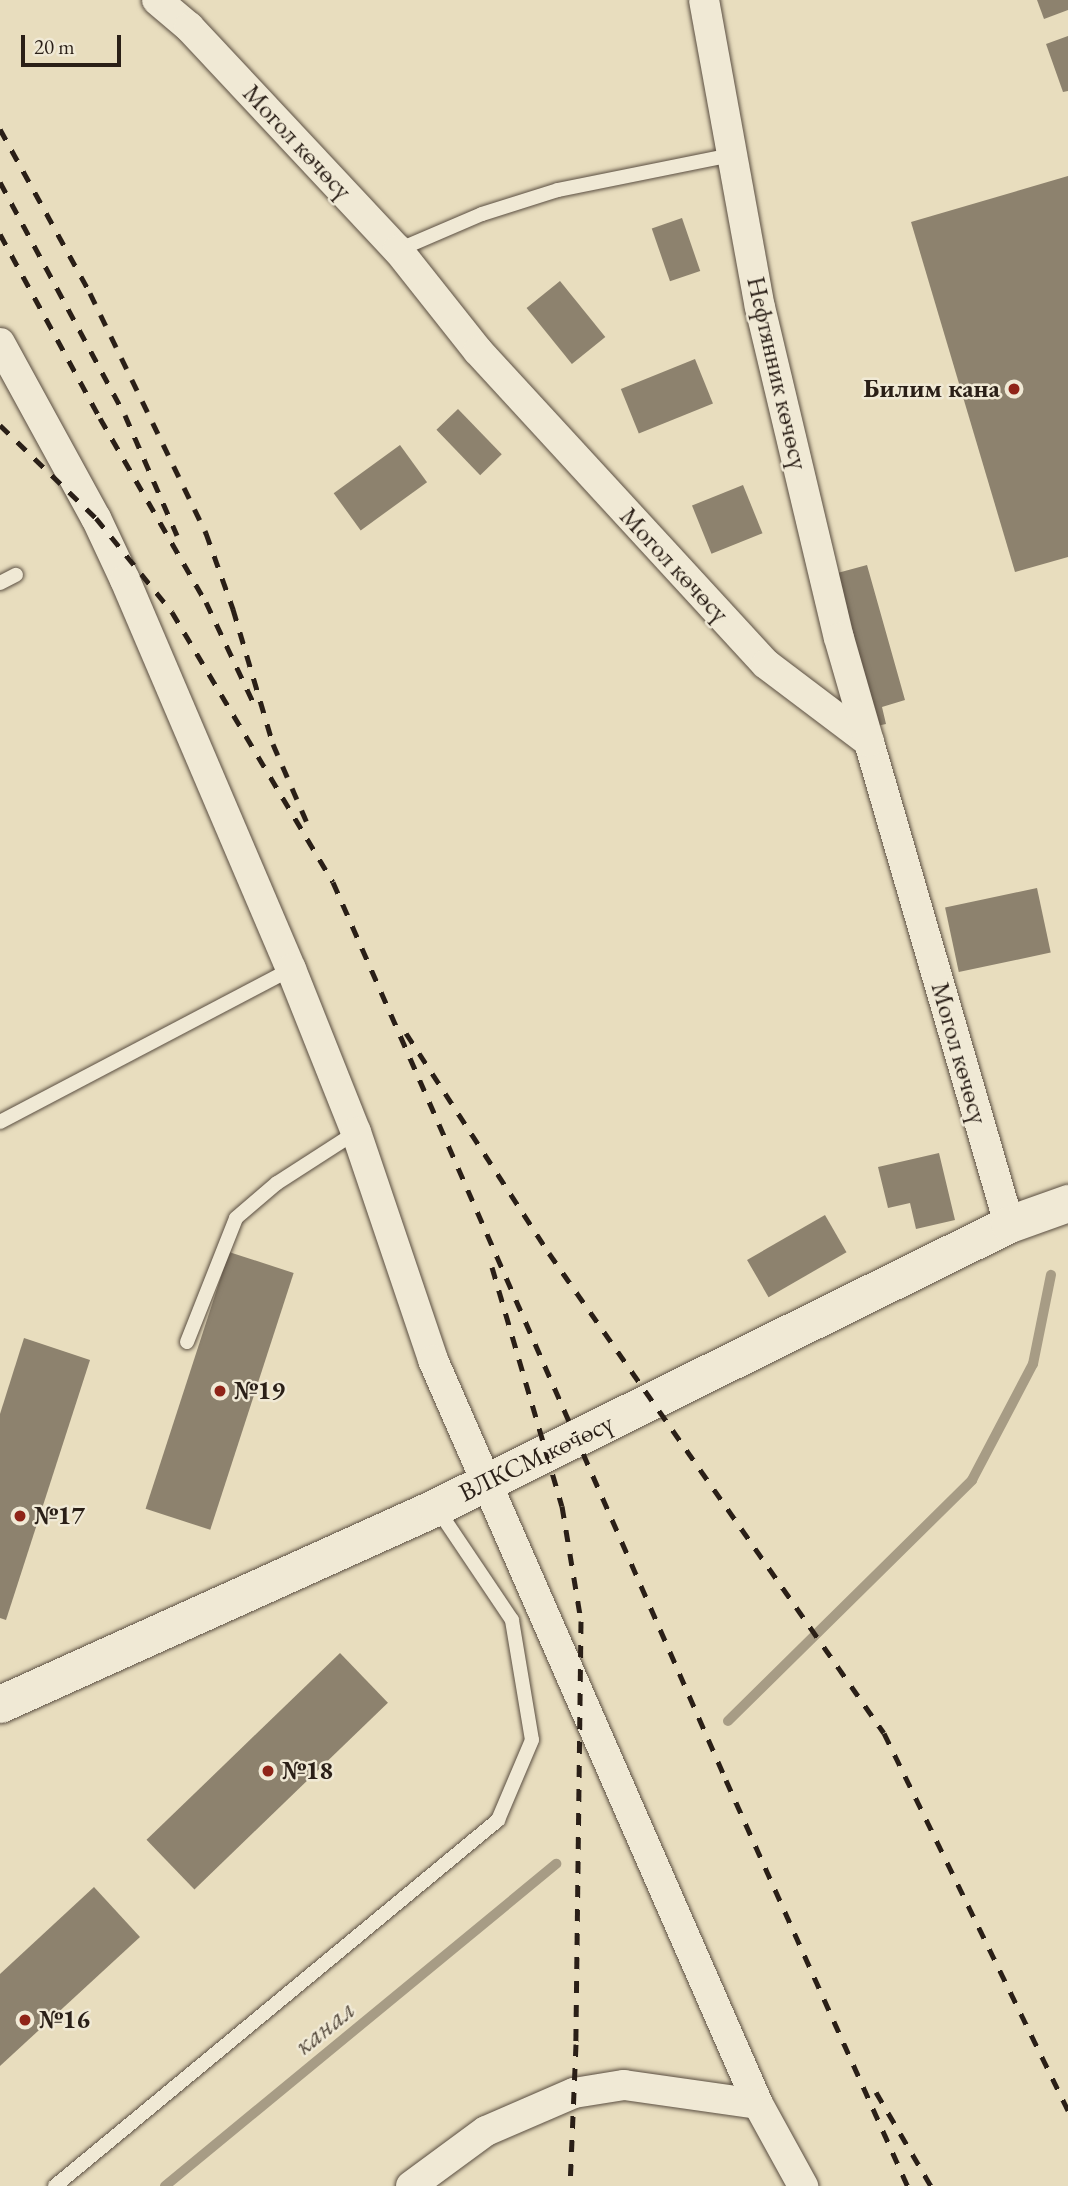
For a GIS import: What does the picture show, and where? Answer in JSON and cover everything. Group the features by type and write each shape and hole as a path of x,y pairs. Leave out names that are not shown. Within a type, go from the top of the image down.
{"street":[{"name":"Могол көчөсү","path":"157,0 189,27 398,250 478,351 766,664 869,742 1009,1224"},
{"name":"Нефтянник көчөсү","path":"704,0 760,307 839,638 869,742"},
{"path":"0,343 96,518 291,969 356,1132 433,1360 485,1483 758,2104 803,2186"},
{"name":"ВЛКСМ көчөсү","path":"0,1704 436,1507 1009,1224 1068,1203"},
{"path":"411,2186 486,2131 574,2092 624,2085 758,2104"}],"lane":[{"path":"398,250 482,214 558,190 731,155"},
{"path":"0,583 16,575"},
{"path":"0,1122 291,969"},
{"path":"187,1342 236,1218 277,1184 356,1132"},
{"path":"55,2186 498,1820 532,1740 512,1620 436,1507"}],"building":[{"path":"1037,0 1068,0 1068,10 1044,19"},
{"path":"1068,36 1068,91 1063,92 1046,44"},
{"name":"Билим кана","path":"1068,176 1068,557 1015,572 911,222"},
{"path":"682,218 700,271 670,281 652,228"},
{"path":"560,281 605,337 572,364 527,308"},
{"path":"695,359 713,404 639,433 621,389"},
{"path":"458,409 502,454 480,475 436,430"},
{"path":"400,445 427,482 361,530 334,493"},
{"path":"743,485 762,533 711,554 692,506"},
{"path":"867,565 905,700 882,707 886,724 872,727 830,575"},
{"path":"1037,888 1051,953 959,972 945,908"},
{"path":"939,1153 955,1220 916,1229 910,1203 888,1208 878,1167"},
{"path":"825,1215 846,1252 769,1297 747,1260"},
{"name":"№19","path":"229,1252 294,1273 210,1530 146,1509"},
{"name":"№17","path":"24,1338 90,1360 6,1620 0,1618 0,1414"},
{"name":"№18","path":"340,1653 388,1703 194,1889 146,1840"},
{"name":"№16","path":"94,1887 140,1937 0,2066 0,1974"}],"waterway":[{"path":"728,1721 972,1480 1033,1364 1051,1275"},
{"name":"канал","path":"165,2186 556,1864"}],"railway":[{"path":"0,129 90,293 206,533 233,609 273,744 308,825"},
{"path":"0,182 125,415 177,535"},
{"path":"0,234 100,418 206,602 253,702"},
{"path":"0,425 96,518 172,612 333,882 726,1780 908,2186"},
{"path":"406,1033 549,1253 884,1733 1068,2110"},
{"path":"492,1267 562,1506 581,1621 576,2044 570,2186"},
{"path":"876,2092 931,2186"}],"place":[{"name":"Билим кана","path":"1014,389"},
{"name":"№19","path":"220,1391"},
{"name":"№17","path":"20,1516"},
{"name":"№18","path":"268,1771"},
{"name":"№16","path":"25,2020"}]}
